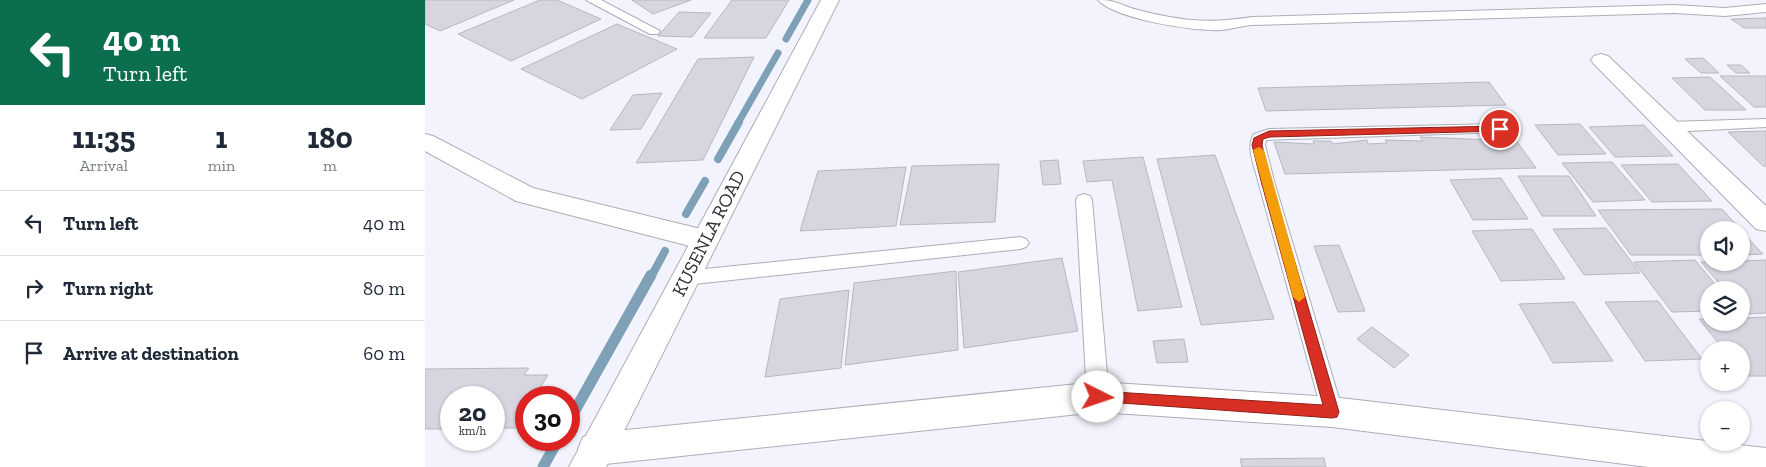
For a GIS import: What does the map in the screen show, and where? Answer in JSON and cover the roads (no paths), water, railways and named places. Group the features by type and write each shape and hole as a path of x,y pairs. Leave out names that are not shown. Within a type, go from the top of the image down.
{"street":[{"name":"KUSENLA ROAD","path":"592,458 830,0"},
{"path":"1601,60 1766,222"},
{"path":"425,141 525,195 705,240"},
{"path":"592,458 1098,397 1332,412 1766,465"}],"lane":[{"path":"592,0 654,31"},
{"path":"1104,0 1126,11 1185,25 1221,26 1252,22 1351,18 1674,9 1725,12 1763,11"},
{"path":"1669,127 1766,123"},
{"path":"1332,412 1266,181 1257,145 1259,138 1269,134 1500,129"},
{"path":"1084,200 1098,397"},
{"path":"685,278 1020,243"}],"waterway":[{"path":"786,39 808,0"},
{"path":"738,123 778,53"},
{"path":"718,159 739,122"},
{"path":"686,214 705,181"},
{"path":"651,277 665,251"},
{"path":"580,401 651,275"},
{"path":"543,467 552,451"}]}
